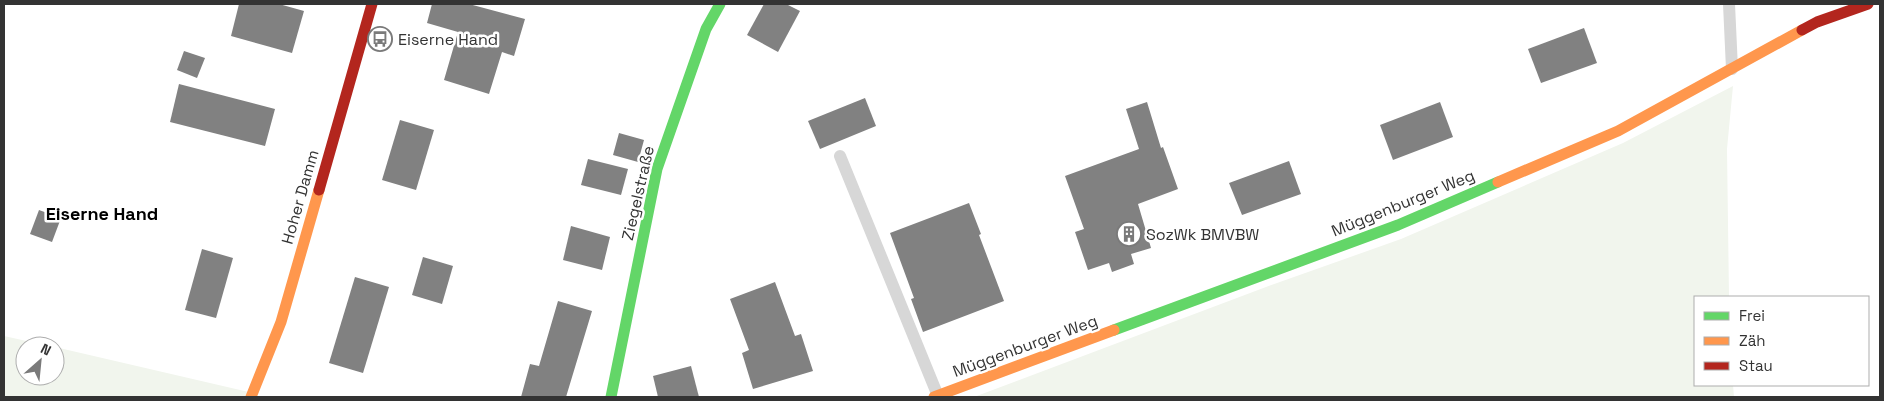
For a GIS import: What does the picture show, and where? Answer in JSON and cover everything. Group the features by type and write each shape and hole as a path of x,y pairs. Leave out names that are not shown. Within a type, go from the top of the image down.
{"street":[{"name":"Hoher Damm","path":"251,397 281,322 372,4"},
{"name":"Ziegelstraße","path":"611,397 657,169 706,29 720,4"},
{"name":"Müggenburger Weg","path":"936,396 1398,225 1618,132 1817,22 1868,4"}],"lane":[{"path":"1729,4 1732,69"},
{"path":"840,156 936,396"}],"shaded area":[{"path":"1733,86 1727,149 1729,296 1694,296 1694,386 1733,386 1734,397 974,397 1266,287 1401,239 1623,143"},
{"path":"4,336 15,338 15,386 65,386 65,349 253,393 250,397 4,397"}],"building":[{"path":"239,4 279,4 304,11 292,53 231,36"},
{"path":"432,4 469,4 525,19 514,56 502,52 489,94 444,80 458,32 427,23"},
{"path":"764,4 786,4 800,11 778,52 747,35"},
{"path":"1584,28 1597,63 1541,83 1528,49"},
{"path":"184,51 205,58 197,78 177,70"},
{"path":"179,84 275,109 265,146 170,122"},
{"path":"865,98 876,126 820,149 808,121"},
{"path":"1147,102 1161,148 1163,147 1178,189 1138,204 1151,248 1131,254 1134,264 1112,272 1109,263 1088,270 1075,232 1084,229 1065,176 1139,149 1126,109"},
{"path":"1440,102 1453,137 1393,160 1380,125"},
{"path":"400,120 434,130 416,190 382,180"},
{"path":"619,133 644,140 638,162 613,155"},
{"path":"588,159 628,169 621,195 581,185"},
{"path":"1289,161 1301,194 1242,215 1229,183"},
{"path":"969,203 1004,301 923,332 911,299 914,298 890,233"},
{"path":"39,210 61,218 52,242 30,234"},
{"path":"571,226 610,237 602,270 563,260"},
{"path":"202,249 233,258 216,318 185,310"},
{"path":"423,257 453,266 442,304 412,295"},
{"path":"355,277 389,287 363,373 329,363"},
{"path":"775,282 795,336 801,334 813,371 753,389 742,353 749,350 730,299"},
{"path":"558,301 592,311 566,397 521,397 530,364 539,366"},
{"path":"691,366 699,397 658,397 653,376"}],"traffic: fast":[{"path":"611,397 657,169 706,29 720,4"},
{"path":"1114,330 1398,225 1498,182"}],"traffic: slow":[{"path":"1498,182 1618,131 1802,30"},
{"path":"251,397 281,322 319,190"},
{"path":"934,397 1114,330"}],"traffic: jam":[{"path":"319,190 372,4"},
{"path":"1802,30 1817,22 1868,4"}],"place":[{"name":"Eiserne Hand","path":"380,39"},
{"name":"SozWk BMVBW","path":"1129,234"}],"district":[{"name":"Eiserne Hand","path":"102,213"}]}
